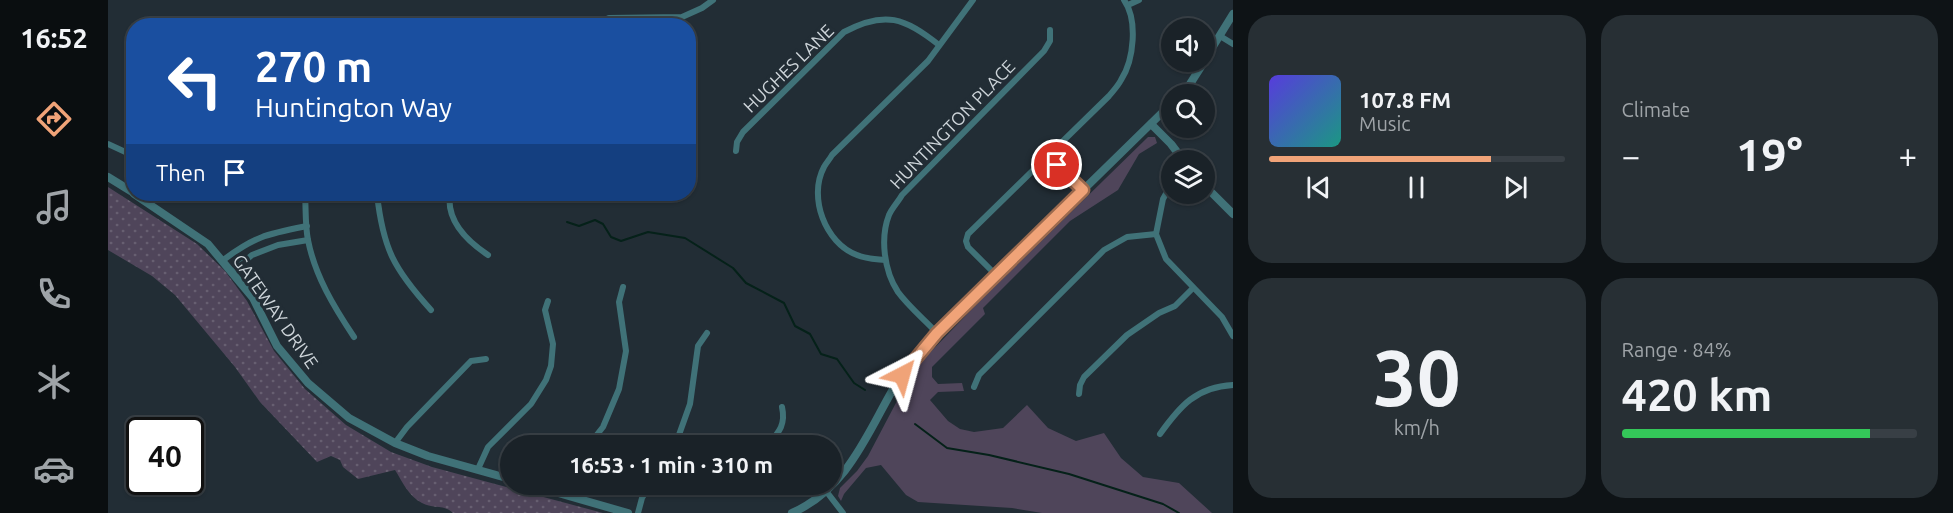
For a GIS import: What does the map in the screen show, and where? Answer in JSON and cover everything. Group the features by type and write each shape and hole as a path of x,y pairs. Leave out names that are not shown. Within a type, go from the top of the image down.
{"street":[{"path":"680,18 713,0"},
{"path":"885,260 856,255 837,241 827,226 818,206 818,188 824,167 832,155 928,61 972,0"},
{"path":"996,275 968,247 966,241 968,234 1109,96 1122,79 1132,50 1133,33 1126,2 1139,0"},
{"path":"1215,44 1233,14"},
{"name":"HUGHES LANE","path":"736,151 737,142 743,132 844,32 859,24 877,19 896,20 916,27 939,45"},
{"name":"HUNTINGTON PLACE","path":"937,333 898,292 885,260 885,232 890,214 902,195 1044,51 1050,41 1050,30"},
{"path":"1220,36 1233,44"},
{"path":"842,473 856,458 905,369 937,333 1161,114"},
{"path":"1151,124 1176,150"},
{"path":"108,144 126,152"},
{"path":"1048,155 1083,190"},
{"name":"GATEWAY DRIVE","path":"108,177 126,188"},
{"path":"1215,196 1233,214"},
{"name":"GATEWAY DRIVE","path":"146,201 208,244 253,298 278,345 308,383 349,418 395,443 429,456 500,476"},
{"path":"305,201 308,240 319,276 333,306 354,337"},
{"path":"378,201 380,226 388,252 407,283 431,310"},
{"path":"451,201 453,220 469,243 488,255"},
{"path":"1162,204 1156,234 1166,259 1222,317 1233,336"},
{"path":"222,261 245,244 265,234 307,226"},
{"path":"974,387 979,375 1104,250 1127,237 1156,234"},
{"path":"232,272 252,255 278,245 308,240"},
{"path":"597,435 603,427 619,389 626,351 619,302 623,287"},
{"path":"1079,394 1083,377 1127,335 1175,306 1193,288"},
{"path":"478,469 488,447 531,404 546,380 551,366 553,344 545,310 548,300"},
{"path":"679,435 690,404 698,346 707,333"},
{"path":"395,443 407,427 471,361 486,359"},
{"path":"1160,434 1175,413 1194,395 1216,386 1233,385"},
{"path":"777,435 784,419 782,407"},
{"path":"560,495 628,513"},
{"path":"638,513 644,495"},
{"path":"792,513 820,495"},
{"path":"829,495 843,513"}],"shaded area":[{"path":"1148,137 1155,137 1157,143 1139,154 1118,190 1070,221 983,308 985,314 932,367 932,377 938,384 962,383 964,391 938,392 930,400 948,421 960,429 974,432 1003,428 1027,405 1048,428 1076,441 1104,433 1121,458 1143,477 1179,483 1212,513 1042,513 1012,508 918,502 906,495 881,465 866,468 844,494 841,501 838,496 842,495 842,486 868,456 908,380 920,363"},
{"path":"108,187 126,199 126,201 130,201 197,244 225,271 247,301 274,351 305,389 346,425 391,452 432,467 500,485 500,495 536,495 603,513 453,513 446,508 426,505 417,500 395,470 358,479 343,467 340,460 331,456 317,462 260,402 235,367 175,295 152,276 108,250"}],"waterway":[{"path":"567,222 579,226 595,220 603,224 611,237 621,241 648,232 685,238 733,268 746,283 784,303 795,326 810,334 821,354 837,359 854,383 865,390"},
{"path":"915,424 947,448 989,455 1069,474 1163,504 1179,513"}],"route":[{"path":"902,375 937,333 1083,190 1057,165"}]}
